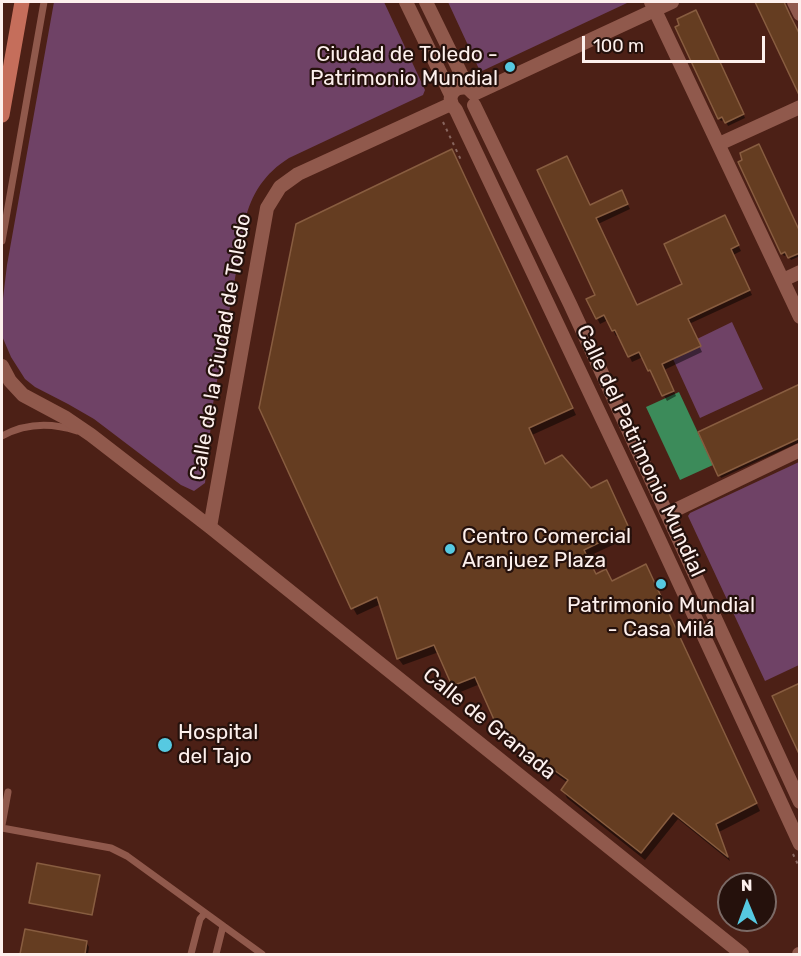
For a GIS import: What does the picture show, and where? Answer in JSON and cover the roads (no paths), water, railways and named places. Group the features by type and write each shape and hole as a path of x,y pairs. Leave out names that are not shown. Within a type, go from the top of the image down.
{"main road":[{"path":"2,115 21,2"}],"street":[{"name":"Calle del Patrimonio Mundial","path":"406,2 800,844"},
{"name":"Calle del Patrimonio Mundial","path":"426,2 570,304 800,802"},
{"path":"472,96 460,87 456,89 453,103 460,111 468,110 472,96 653,5 672,2"},
{"path":"794,2 800,14"},
{"path":"653,5 800,316"},
{"name":"Calle de la Ciudad de Toledo","path":"210,527 267,208 280,187 298,174 453,103"},
{"path":"719,144 800,107"},
{"path":"783,280 800,272"},
{"name":"Calle de Granada","path":"2,366 16,389 23,395 66,418 91,435 210,527 742,954"},
{"path":"666,514 800,450"}],"lane":[{"path":"2,242 44,2"},
{"path":"2,436 24,427 45,424 66,427 91,435"},
{"path":"8,792 2,827 111,848 127,856 262,954"},
{"path":"192,954 198,926 205,913"},
{"path":"216,954 223,926"}],"place":[{"name":"Ciudad de Toledo - Patrimonio Mundial","path":"510,67"},
{"name":"Centro Comercial Aranjuez Plaza","path":"450,549"},
{"name":"Patrimonio Mundial - Casa Milá","path":"661,584"},
{"name":"Hospital del Tajo","path":"165,745"}]}
